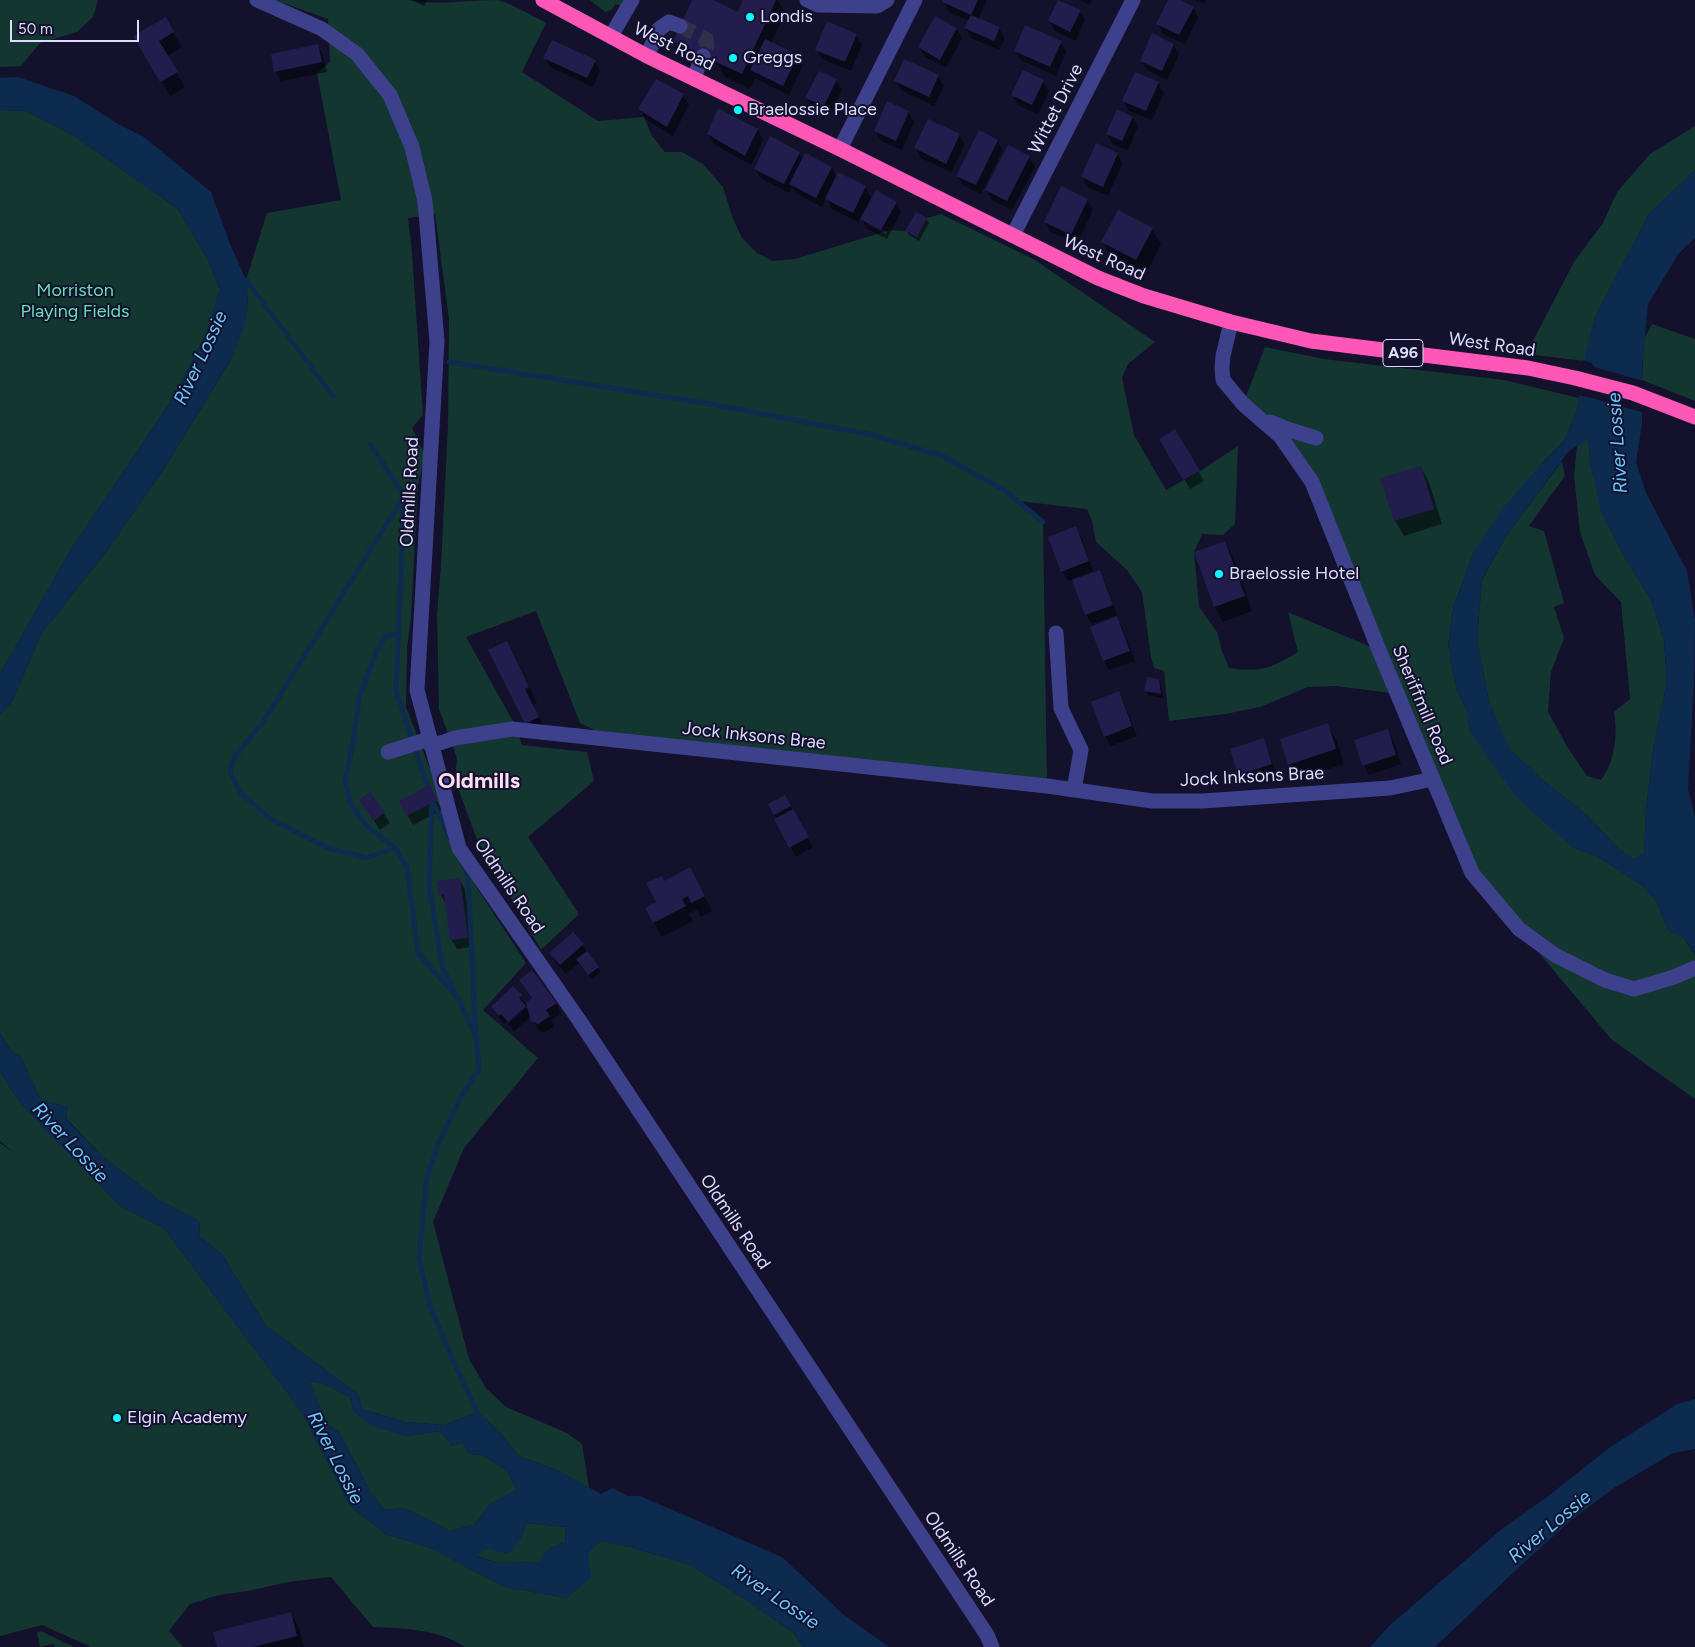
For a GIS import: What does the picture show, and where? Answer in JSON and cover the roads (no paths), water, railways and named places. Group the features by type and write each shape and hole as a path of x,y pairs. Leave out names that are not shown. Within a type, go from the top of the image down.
{"highway":[{"name":"West Road","path":"544,0 647,56 694,77 1098,278 1144,296 1231,322 1310,341 1520,367 1576,378 1633,393 1695,417"}],"street":[{"name":"Oldmills Road","path":"257,0 322,29 358,54 390,95 412,147 425,201 437,341 417,690 427,742 459,848 579,1020 987,1635 992,1647"},
{"path":"611,36 632,0"},
{"path":"807,0 818,6 877,6 887,0"},
{"path":"840,149 915,0"},
{"name":"Wittet Drive","path":"1012,235 1134,0"},
{"path":"647,56 659,29 669,22 680,26"},
{"path":"694,77 703,56"},
{"name":"Sheriffmill Road","path":"1231,322 1223,356 1223,380 1243,404 1280,436 1312,482 1378,650 1472,873 1519,930 1555,955 1606,980 1634,989 1674,977 1695,968"},
{"path":"1256,415 1290,430 1316,438"},
{"path":"1056,633 1061,708 1081,750 1074,790"},
{"name":"Jock Inksons Brae","path":"394,750 427,742 512,729 1074,790 1152,801 1204,801 1390,788 1433,779"}],"water":[{"name":"River Lossie","path":"18,77 74,96 118,124 144,137 211,192 230,244 246,280 248,305 245,325 231,359 164,469 103,556 41,634 13,700 0,715 0,674 70,551 173,398 207,332 220,289 208,260 178,209 73,135 26,111 0,110 0,78"},
{"name":"River Lossie","path":"1695,170 1695,238 1679,253 1648,304 1642,369 1642,424 1636,462 1646,493 1687,571 1695,620 1694,684 1688,789 1695,817 1695,953 1684,938 1668,930 1657,902 1643,886 1597,856 1572,847 1516,797 1470,732 1467,710 1457,691 1448,645 1454,605 1473,554 1502,509 1565,440 1576,413 1586,352 1595,317 1649,214","holes":["1588,438 1591,466 1601,512 1620,549 1651,600 1664,640 1667,683 1654,744 1646,809 1644,853 1632,859 1617,847 1588,816 1545,782 1509,748 1489,701 1477,640 1482,579 1506,536 1568,452"]},
{"name":"River Lossie","path":"0,1033 12,1052 20,1056 41,1100 68,1107 66,1119 103,1157 159,1200 199,1221 200,1237 222,1254 266,1326 358,1394 362,1409 405,1422 445,1425 477,1412 498,1430 519,1456 559,1471 601,1494 613,1488 628,1496 640,1496 782,1557 844,1615 889,1647 803,1647 794,1633 745,1599 690,1565 631,1547 600,1541 588,1552 591,1578 567,1598 505,1587 433,1549 386,1534 350,1506 301,1411 164,1228 119,1205 18,1100 0,1071","holes":["309,1381 325,1384 350,1397 354,1412 372,1426 405,1436 440,1431 453,1446 463,1442 468,1454 483,1455 507,1471 517,1490 490,1504 474,1525 449,1531 403,1508 385,1510 371,1493 339,1432 328,1425","526,1523 566,1527 565,1542 550,1548 538,1562 498,1563 477,1557 487,1548 508,1554 521,1539"]},
{"name":"River Lossie","path":"1695,1399 1695,1449 1673,1453 1614,1488 1570,1521 1435,1647 1370,1647 1390,1625 1503,1528 1547,1497 1609,1448 1677,1404"}],"waterway":[{"path":"246,280 333,396"},
{"path":"449,362 711,404 873,435 942,456 1003,489 1043,522"},
{"path":"371,445 404,496 396,691 432,800 450,838"},
{"path":"395,848 366,858 326,847 269,818 239,791 230,771 234,758 265,719 404,496"},
{"path":"399,633 385,637 377,650 359,698 354,738 345,780 351,805 368,827 395,848 407,867 418,953 457,997"},
{"path":"432,801 429,884 442,966 475,1034"},
{"path":"461,861 468,876 479,1070 461,1097 437,1146 426,1182 419,1258 430,1306 477,1412"}],"tunnel":[{"path":"680,26 706,39 707,46 703,56"}],"place":[{"name":"Londis","path":"750,17"},
{"name":"Greggs","path":"733,58"},
{"name":"Braelossie Place","path":"738,110"},
{"name":"Braelossie Hotel","path":"1219,574"},
{"name":"Elgin Academy","path":"117,1418"}],"district":[{"name":"Oldmills","path":"479,782"}],"park label":[{"name":"Morriston Playing Fields","path":"75,301"}]}
